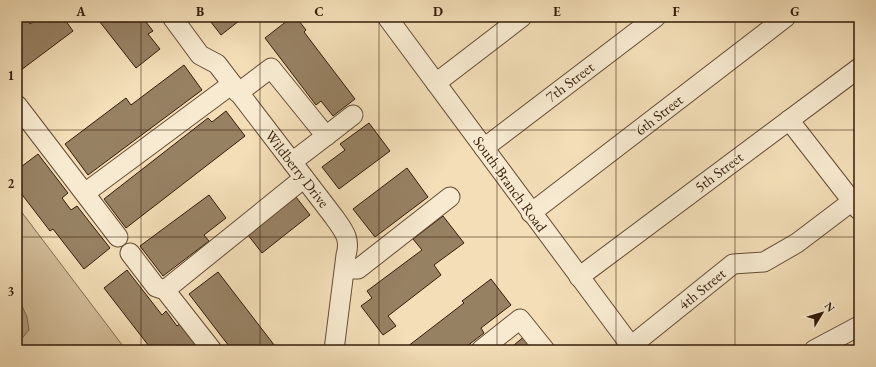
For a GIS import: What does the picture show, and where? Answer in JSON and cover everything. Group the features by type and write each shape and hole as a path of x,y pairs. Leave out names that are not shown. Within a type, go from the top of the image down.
{"street":[{"name":"Wildberry Drive","path":"172,17 200,56 217,64 343,229 348,238 334,350"},
{"name":"South Branch Road","path":"388,17 632,348"},
{"path":"436,83 522,17"},
{"name":"7th Street","path":"484,148 656,17"},
{"name":"6th Street","path":"531,213 786,17"},
{"path":"85,193 235,88 271,68 317,135"},
{"name":"5th Street","path":"579,277 859,68"},
{"path":"17,105 118,237"},
{"path":"292,162 317,135 353,115"},
{"path":"789,120 857,202"},
{"path":"165,290 304,178"},
{"path":"345,269 358,269 450,197"},
{"name":"4th Street","path":"632,348 733,264 764,262 797,243 857,202"},
{"path":"130,253 156,287 165,290 212,350"},
{"path":"481,350 520,319 545,350"},
{"path":"814,350 859,326"}],"shaded area":[{"path":"17,206 126,350 17,350"},
{"path":"17,295 27,317 29,330 18,343"}],"building":[{"path":"36,17 63,17 73,31 17,73 17,25 26,18 30,24 38,19"},
{"path":"96,17 142,17 153,31 148,34 160,49 136,68"},
{"path":"207,17 244,17 221,35"},
{"path":"292,17 296,17 306,30 304,32 355,99 333,116 321,101 316,105 265,38"},
{"path":"184,65 202,90 88,175 65,144 126,98 131,105"},
{"path":"226,111 245,136 126,228 104,199 208,118 212,122"},
{"path":"369,123 390,151 339,189 322,167 345,150 340,144"},
{"path":"38,154 68,193 62,198 71,210 77,206 110,248 84,269 53,229 50,231 17,188 17,170"},
{"path":"407,168 428,197 375,237 353,209"},
{"path":"209,195 226,218 204,235 209,241 163,276 140,246"},
{"path":"296,197 310,215 262,253 248,235"},
{"path":"443,216 464,243 434,265 441,275 388,316 396,326 383,335 361,306 372,298 367,291 422,250 413,239"},
{"path":"127,270 162,315 166,311 177,326 182,322 201,350 152,350 104,288"},
{"path":"218,272 278,350 232,350 189,294"},
{"path":"491,279 511,305 481,328 484,333 462,350 403,350 464,303 462,301"},
{"path":"526,335 538,350 508,350"}]}
